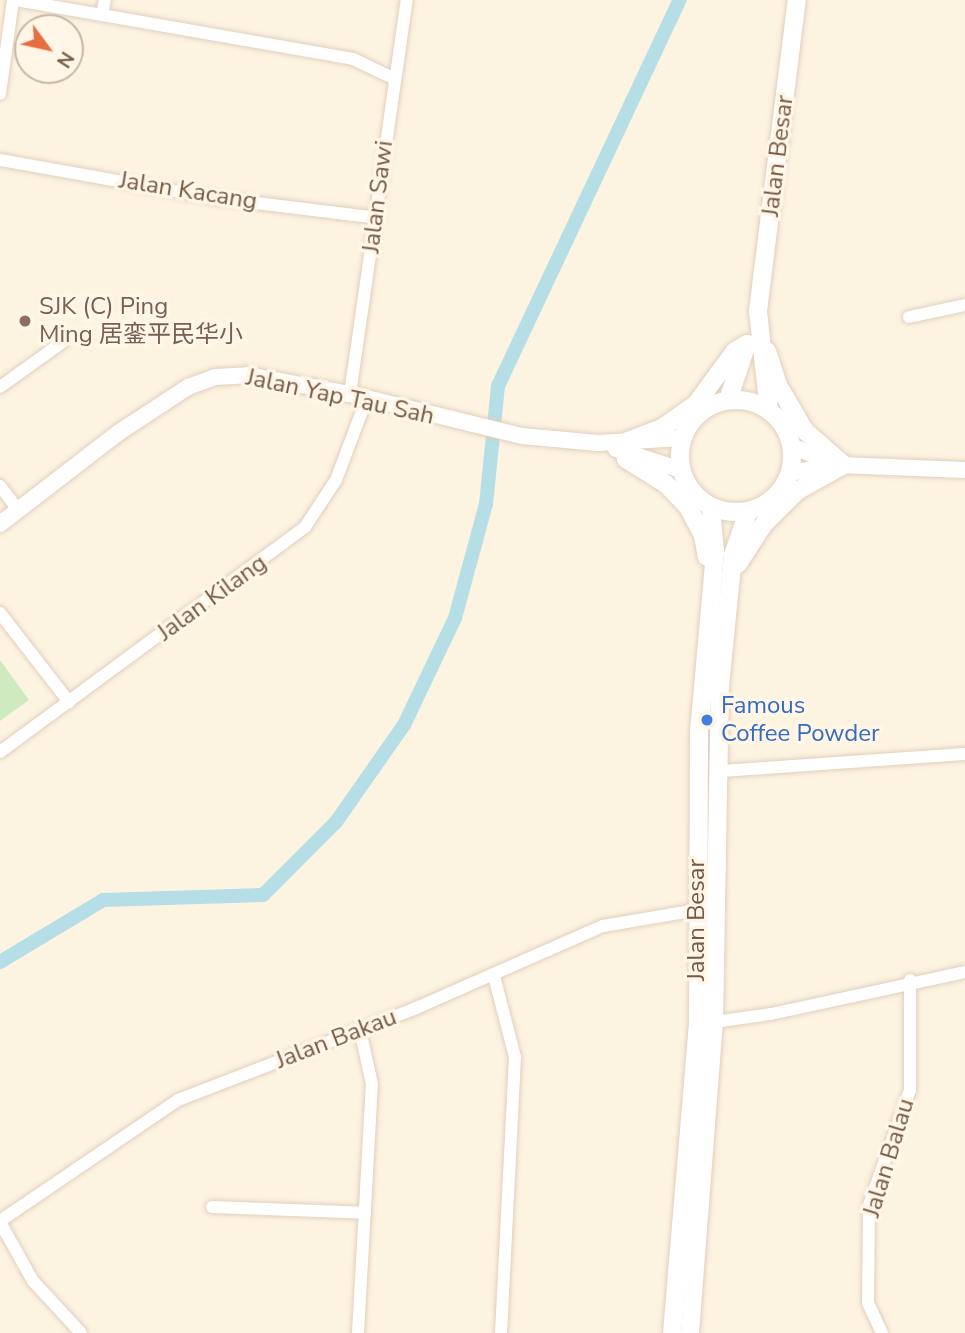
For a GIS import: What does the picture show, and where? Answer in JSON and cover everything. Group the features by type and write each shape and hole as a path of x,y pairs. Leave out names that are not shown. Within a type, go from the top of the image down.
{"main road":[{"name":"Jalan Besar","path":"728,400 753,344 797,0"},
{"name":"Jalan Besar","path":"753,344 769,411 791,446"},
{"path":"753,344 766,349 778,384 804,431 842,466 808,483 768,519 721,582 704,535 688,506 666,484 626,459 627,446 662,428 696,404 735,351 753,344"},
{"path":"769,411 744,400 728,400 700,413 682,438 681,470 692,492 711,508 748,512 774,498 789,473 791,446"},
{"name":"Jalan Besar","path":"690,1333 714,1022 721,771 721,582 716,529 711,508"},
{"name":"Jalan Besar","path":"672,1333 698,1022 699,732 721,582 748,512"}],"street":[{"path":"0,94 15,0 353,59 393,78"},
{"path":"102,14 105,0"},
{"name":"Jalan Sawi","path":"350,394 377,218 393,78 407,0"},
{"name":"Jalan Kacang","path":"0,160 207,197 377,218"},
{"path":"909,317 965,305"},
{"path":"0,387 64,341"},
{"name":"Jalan Yap Tau Sah","path":"0,524 118,433 188,387 215,377 248,375 350,394 475,428 522,436 627,446 682,438"},
{"name":"Jalan Kilang","path":"0,752 306,527 336,480 367,398"},
{"name":"Jalan Yap Tau Sah","path":"627,446 681,470"},
{"path":"791,446 842,466"},
{"path":"789,473 842,466 965,470"},
{"path":"0,486 18,510"},
{"path":"0,613 69,702"},
{"path":"721,771 965,754"},
{"name":"Jalan Bakau","path":"0,1221 178,1100 360,1030 494,975 603,926 697,910"},
{"path":"714,1022 771,1014 965,971"},
{"path":"494,975 515,1057 501,1333"},
{"name":"Jalan Balau","path":"882,1333 867,1303 869,1205 910,1090 911,981"},
{"path":"358,1333 372,1084 360,1030"},
{"path":"212,1207 365,1213"},
{"path":"0,1221 33,1281 81,1333"}],"green space":[{"path":"0,660 29,700 0,721"}],"waterway":[{"path":"0,962 103,900 263,895 336,822 404,725 455,618 486,504 498,386 680,0"}],"place":[{"name":"SJK (C) Ping Ming 居銮平民华小","path":"25,321"},
{"name":"Famous Coffee Powder","path":"707,720"}]}
